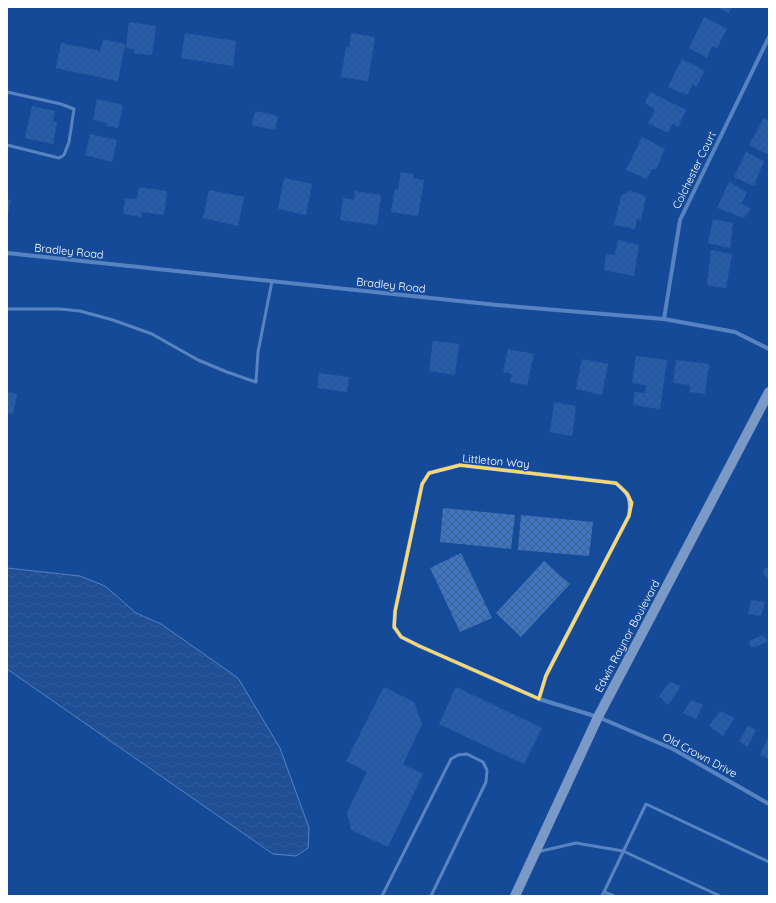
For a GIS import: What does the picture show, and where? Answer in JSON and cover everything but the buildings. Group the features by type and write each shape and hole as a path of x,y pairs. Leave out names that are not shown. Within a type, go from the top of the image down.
{"main road":[{"name":"Edwin Raynor Boulevard","path":"515,896 534,852 598,717 769,392"}],"street":[{"name":"Colchester Court","path":"664,320 680,220 769,38"},
{"name":"Bradley Road","path":"7,253 497,305 664,320 735,332 769,349"},
{"name":"Littleton Way","path":"539,699 546,676 630,516 632,503 627,493 616,483 460,465 429,473 422,484 395,611 394,627 402,637 419,646 539,699 598,717"},
{"name":"Old Crown Drive","path":"598,717 673,749 769,804"}],"lane":[{"path":"7,92 61,104 74,109 68,142 64,155 59,158 7,145"},
{"path":"7,309 60,309 80,311 113,320 152,334 198,360 256,382 258,352 272,281"},
{"path":"382,896 451,759 458,755 467,754 483,762 487,770 486,782 431,896"},
{"path":"602,896 646,804 769,862"},
{"path":"534,852 576,843 624,851 720,896"},
{"path":"604,892 614,896"}],"highlighted area":[{"path":"460,465 616,483 627,493 632,503 629,516 546,676 539,699 419,646 401,637 394,627 395,611 422,484 429,473"}],"water":[{"path":"7,568 80,576 105,586 136,613 161,624 238,678 280,748 309,828 308,848 296,856 273,854 7,669"}]}
